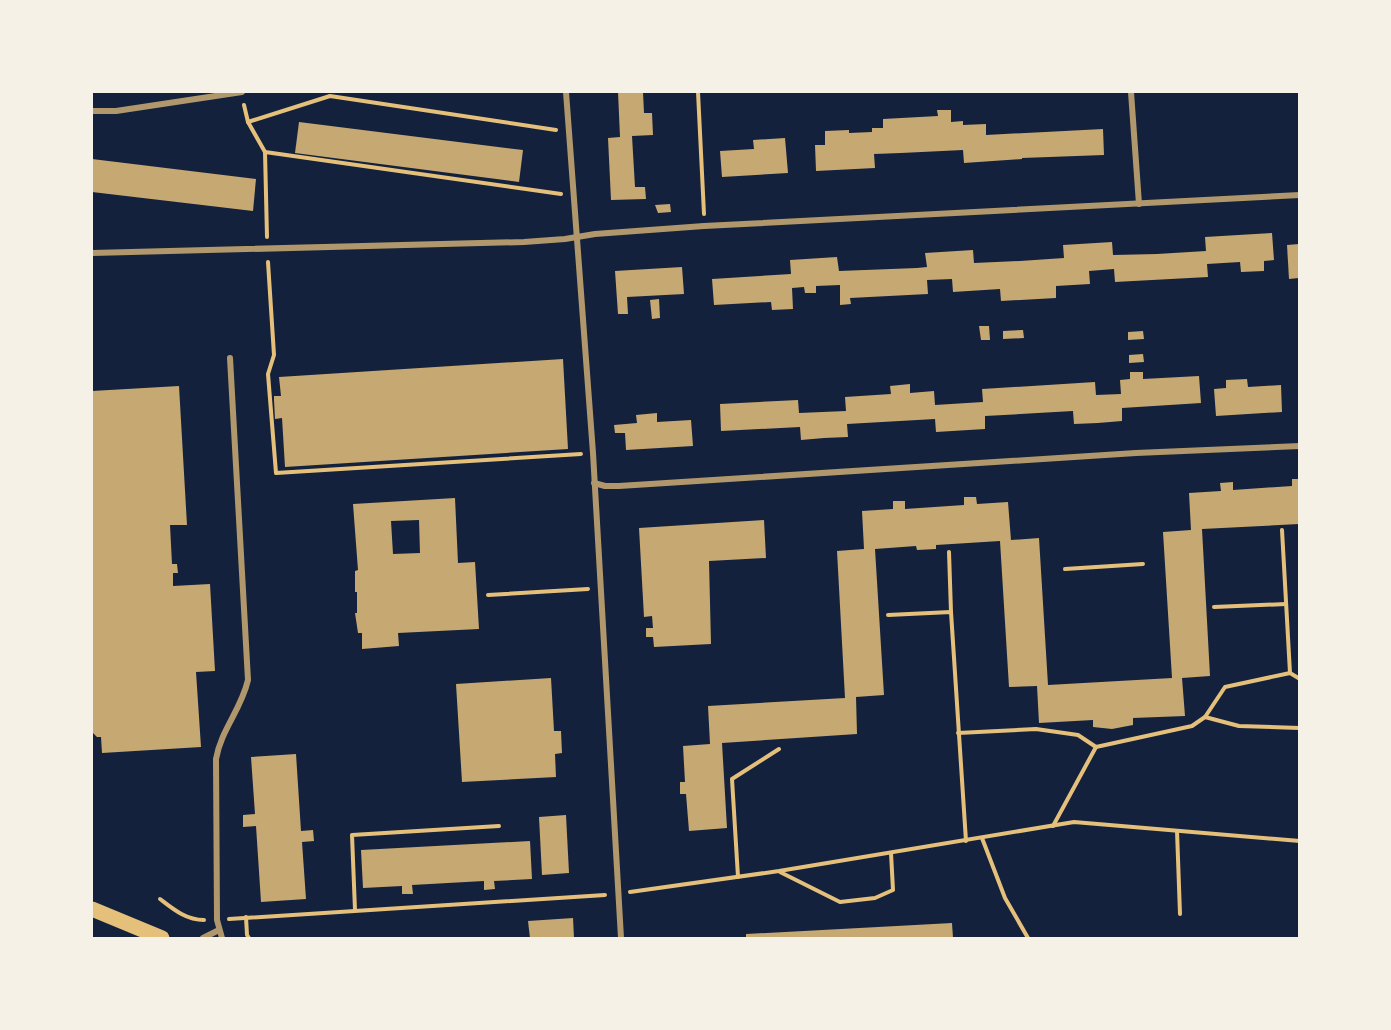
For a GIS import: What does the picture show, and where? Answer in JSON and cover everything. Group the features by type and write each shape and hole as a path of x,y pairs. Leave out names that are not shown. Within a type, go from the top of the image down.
{"main road":[{"path":"92,909 162,939"}],"street":[{"path":"92,111 116,111 242,92"},
{"path":"566,92 594,483 621,939"},
{"path":"1131,92 1139,204"},
{"path":"92,253 524,242 704,226 1299,195"},
{"path":"222,939 218,920 216,759 222,734 234,718 245,695 248,680 230,358"},
{"path":"594,483 619,486 1136,453 1299,446"},
{"path":"203,939 219,930"}],"path":[{"path":"242,92 248,122 330,96 568,132"},
{"path":"698,92 704,226"},
{"path":"265,152 573,195"},
{"path":"274,356 268,374 276,473 592,453"},
{"path":"1282,530 1290,674"},
{"path":"949,552 966,841"},
{"path":"1065,569 1143,564"},
{"path":"488,595 600,589"},
{"path":"1214,607 1286,604"},
{"path":"888,615 951,612"},
{"path":"958,733 1036,729 1078,735 1096,747 1192,726 1205,717 1225,687 1290,674 1299,679"},
{"path":"1205,717 1239,726 1299,728"},
{"path":"1053,826 1096,747"},
{"path":"738,877 732,779 779,749"},
{"path":"160,899 178,913 195,920 218,920 619,894 779,871 1074,822 1299,841"},
{"path":"355,910 352,835 499,826"},
{"path":"1177,831 1180,914"},
{"path":"982,838 1005,898 1028,939"},
{"path":"779,871 840,902 875,898 893,890 891,853"},
{"path":"246,917 249,939"}],"building":[{"path":"618,92 643,92 644,113 652,113 653,135 632,136 635,187 645,187 646,199 611,200 608,138 620,137"},
{"path":"937,110 951,110 951,122 963,121 963,125 986,124 986,135 1103,129 1104,155 964,163 963,150 874,154 875,168 816,171 815,145 825,145 825,131 872,132 872,128 883,128 883,119 938,116"},
{"path":"299,122 523,150 519,182 295,153"},
{"path":"785,138 788,173 722,177 720,151 754,149 753,140"},
{"path":"92,159 256,179 253,211 92,192"},
{"path":"670,204 671,212 658,213 655,205"},
{"path":"1272,233 1274,260 1264,261 1264,271 1241,272 1240,262 1207,264 1208,277 1115,282 1114,269 1089,271 1090,284 1056,286 1056,298 1001,301 1000,289 953,292 952,279 927,280 928,294 850,298 851,304 840,305 840,285 816,286 816,293 805,293 804,287 792,288 793,309 772,310 771,302 714,305 712,279 791,274 790,260 837,257 839,271 917,268 927,267 925,253 973,250 974,263 1020,261 1064,258 1063,245 1112,242 1113,255 1157,254 1206,251 1205,237"},
{"path":"1299,244 1299,278 1289,279 1287,245"},
{"path":"682,267 684,294 627,297 628,314 618,314 615,271"},
{"path":"659,299 660,318 652,319 650,300"},
{"path":"979,326 989,326 990,340 981,340"},
{"path":"1023,330 1024,338 1003,339 1003,331"},
{"path":"1143,331 1144,339 1128,340 1128,332"},
{"path":"1143,354 1144,362 1129,363 1129,355"},
{"path":"563,359 568,449 285,467 282,418 275,419 274,396 281,396 279,377"},
{"path":"1130,372 1143,372 1143,379 1199,376 1201,403 1122,408 1122,421 1098,423 1074,424 1073,411 985,416 985,429 936,432 935,419 847,424 848,437 801,440 800,427 721,431 720,404 798,400 799,413 846,411 845,397 891,394 890,386 910,384 910,393 934,391 935,405 983,402 982,389 1095,382 1096,395 1121,394 1120,380 1130,379"},
{"path":"1247,379 1248,387 1281,385 1282,412 1216,416 1214,389 1226,388 1226,380"},
{"path":"179,386 187,525 170,525 172,564 177,564 178,573 173,573 173,586 210,584 215,671 196,672 201,747 102,753 101,737 97,737 92,732 92,391"},
{"path":"657,413 657,422 691,420 693,446 626,450 625,433 615,433 614,425 637,423 636,415"},
{"path":"1292,479 1299,479 1299,524 1202,529 1210,676 1182,678 1185,716 1133,718 1133,725 1112,729 1093,727 1093,720 1039,723 1037,686 1009,687 1000,541 936,545 936,549 917,550 916,546 875,549 884,695 856,697 857,734 722,743 727,828 689,831 686,794 680,794 680,782 685,782 683,746 710,744 708,706 845,698 837,551 864,549 862,511 893,509 893,501 905,501 905,509 964,505 964,497 976,497 977,504 1008,502 1011,540 1039,538 1048,685 1172,678 1163,532 1191,530 1189,493 1221,491 1220,483 1233,482 1233,490 1292,486"},
{"path":"455,498 458,563 475,562 479,629 398,633 399,646 362,649 362,633 358,633 355,613 357,613 357,592 355,592 355,571 358,570 353,504","holes":["419,520 420,553 393,554 391,521"]},
{"path":"764,520 766,558 709,561 711,644 654,647 653,637 646,637 646,628 653,628 652,616 644,617 639,528"},
{"path":"551,678 554,731 561,731 562,753 555,754 556,777 462,782 456,684"},
{"path":"296,754 301,831 313,830 314,841 302,842 306,899 261,902 256,826 243,827 243,815 255,814 251,757"},
{"path":"566,815 569,873 542,875 539,817"},
{"path":"530,841 532,879 494,881 495,889 484,890 484,881 412,885 413,894 402,894 402,886 363,888 361,850"},
{"path":"573,918 574,938 530,938 528,921"},
{"path":"952,923 953,938 746,938 746,934"}]}
